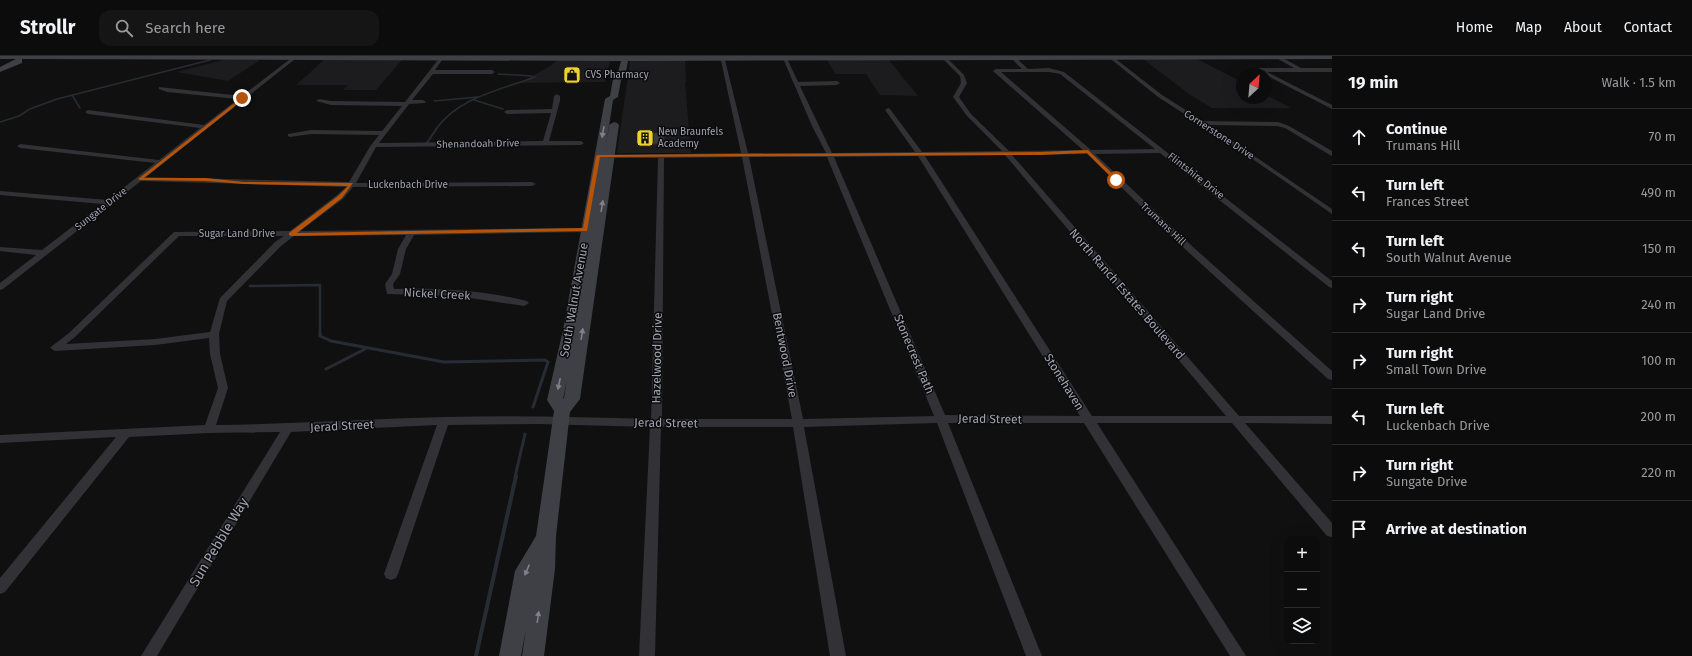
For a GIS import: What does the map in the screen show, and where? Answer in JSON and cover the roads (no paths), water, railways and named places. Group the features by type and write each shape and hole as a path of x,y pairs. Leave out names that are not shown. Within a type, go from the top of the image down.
{"main road":[{"path":"0,66 24,58 86,56"},
{"path":"192,56 236,57"},
{"path":"0,57 296,57 618,61 723,57 1332,57"},
{"path":"0,70 24,58"},
{"path":"617,79 612,77 618,61"},
{"name":"South Walnut Avenue","path":"561,416 555,400 570,330 586,230 618,99 614,97 617,79 620,77 618,61"},
{"name":"South Walnut Avenue","path":"533,656 545,569 546,536 561,416 572,399 604,156"},
{"name":"South Walnut Avenue","path":"510,656 525,571 546,536"}],"street":[{"name":"Sungate Drive","path":"0,287 296,57"},
{"name":"Bentwood Drive","path":"723,57 745,155 798,423 838,656"},
{"name":"Stonecrest Path","path":"785,57 815,126 830,155 940,419 1034,656"},
{"name":"North Ranch Estates Boulevard","path":"944,57 962,76 964,83 957,94 958,101 1007,153 1235,421 1332,532"},
{"path":"1012,57 1026,70"},
{"name":"Cornerstone Drive","path":"1110,57 1160,96 1332,212"},
{"path":"1277,57 1300,70"},
{"path":"209,429 223,388 215,354 214,334 223,300 278,244 340,197 351,184 374,145 442,58"},
{"name":"Flintshire Drive","path":"1026,70 1058,71 1163,151 1332,285"},
{"name":"Trumans Hill","path":"1026,70 996,71 1088,151 1189,248 1332,377"},
{"path":"1332,70 1260,70 1332,107"},
{"path":"431,72 492,72"},
{"path":"797,84 837,83"},
{"path":"161,88 166,90 242,98"},
{"path":"545,144 557,96"},
{"path":"319,101 331,103 422,102"},
{"name":"Stonehaven","path":"888,110 920,154 1238,656"},
{"path":"507,112 554,111"},
{"path":"88,112 206,127"},
{"path":"1202,123 1278,124 1288,127 1332,154"},
{"path":"290,135 306,132 384,133"},
{"name":"Shenandoah Drive","path":"374,145 581,143"},
{"path":"20,146 161,162"},
{"path":"604,156 1163,151"},
{"name":"Hazelwood Drive","path":"647,656 656,423 661,156"},
{"name":"Luckenbach Drive","path":"140,179 206,180 244,183 532,184"},
{"path":"0,193 109,202"},
{"name":"Sugar Land Drive","path":"214,334 183,340 154,343 55,348 72,335 177,234 411,233 586,230"},
{"name":"Nickel Creek","path":"411,233 402,249 396,274 389,284 390,292 411,291 497,297 524,303"},
{"path":"0,249 45,253"},
{"name":"Jerad Street","path":"0,439 209,429 288,428 561,416 656,423 798,423 940,419 1235,421 1332,420"},
{"path":"391,574 444,421"},
{"name":"Sun Pebble Way","path":"149,656 288,428"},
{"path":"0,588 125,434"}],"waterway":[{"path":"72,95 210,60"},
{"path":"498,74 532,76"},
{"path":"436,129 445,118 468,102 494,91 535,77"},
{"path":"0,122 19,116 30,109 72,95"},
{"path":"72,95 80,108"},
{"path":"434,101 478,97"},
{"path":"474,100 503,109"},
{"path":"427,143 437,128"},
{"path":"250,286 320,285 320,336 331,341 444,362 545,360 548,362 533,407"},
{"path":"326,369 367,348"},
{"path":"515,477 525,434"},
{"path":"476,656 516,476"}],"place":[{"name":"CVS Pharmacy","path":"572,75"},
{"name":"New Braunfels Academy","path":"645,138"}]}
